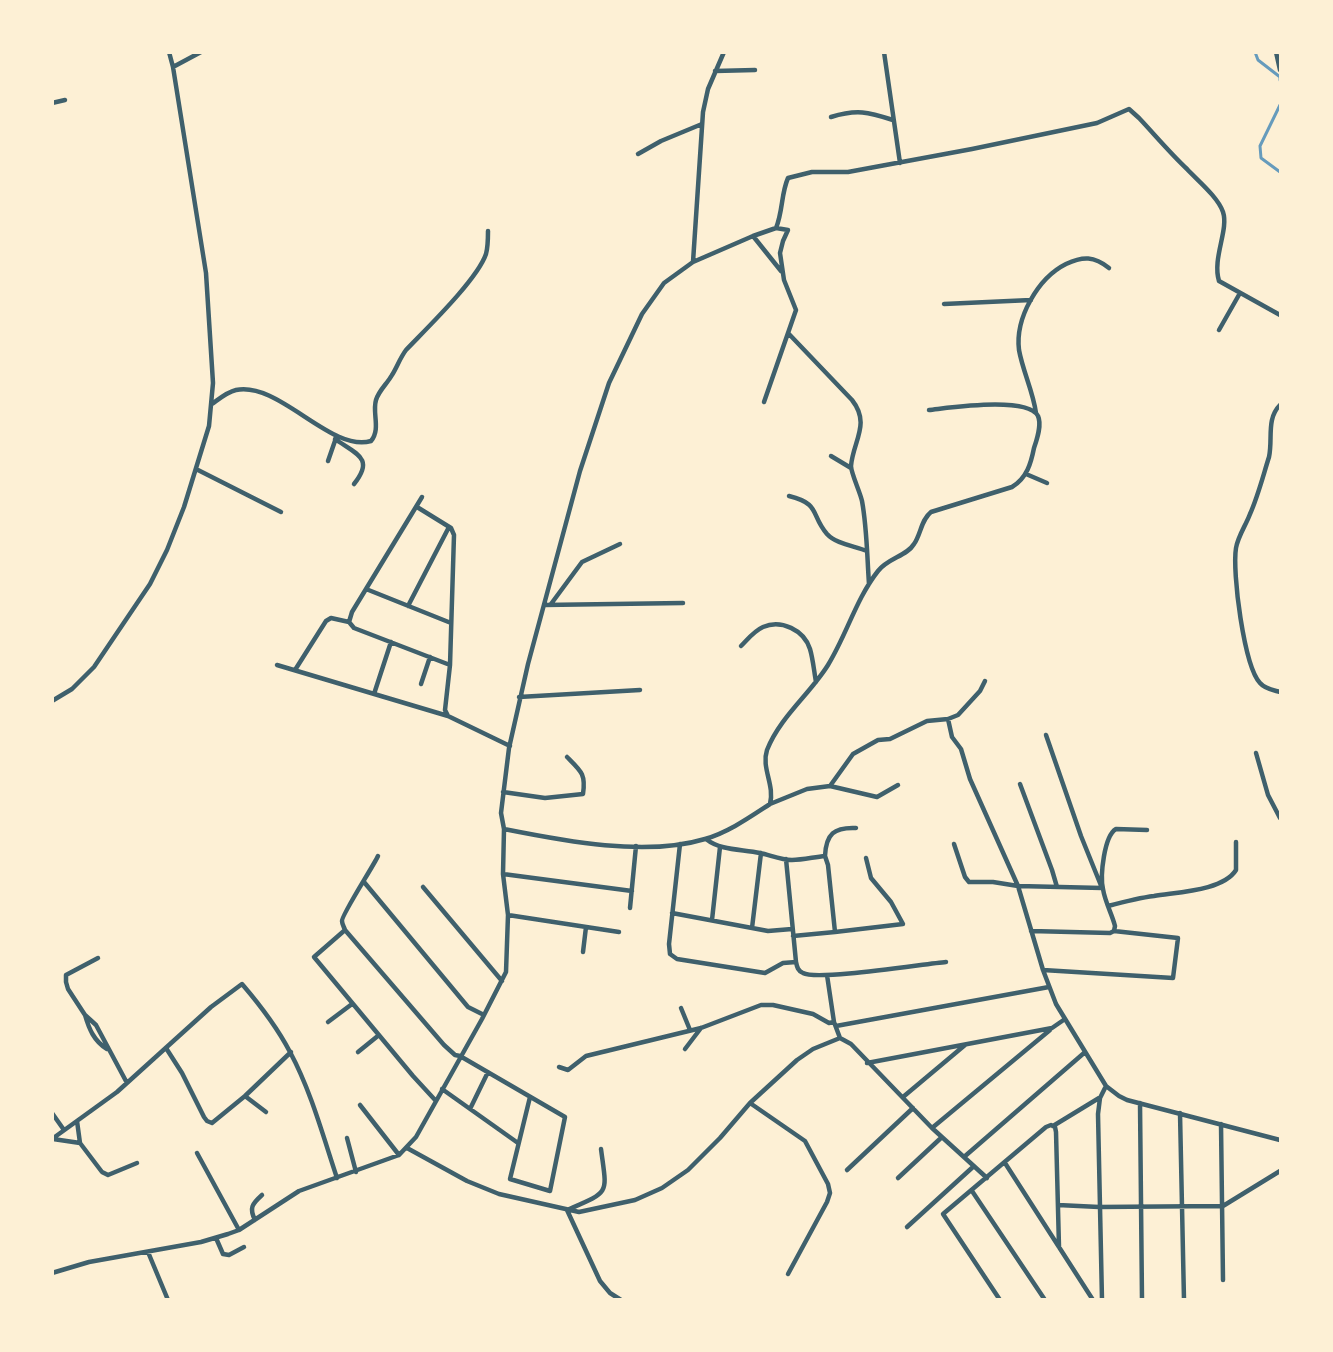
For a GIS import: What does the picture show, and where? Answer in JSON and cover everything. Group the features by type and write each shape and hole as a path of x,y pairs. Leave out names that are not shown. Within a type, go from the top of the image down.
{"street":[{"path":"52,702 72,689 94,667 150,584 167,550 209,426 212,404 212,345 206,273 174,67 169,52"},
{"path":"174,67 201,52"},
{"path":"693,262 705,100 724,52"},
{"path":"884,52 900,163"},
{"path":"1276,52 1281,70"},
{"path":"716,71 755,70"},
{"path":"52,103 65,100"},
{"path":"777,228 782,215 783,189 788,178 812,172 849,172 900,163 1097,123 1129,109 1200,181 1223,212 1216,272 1219,281 1281,315"},
{"path":"831,117 851,112 864,112 893,120"},
{"path":"638,154 661,141 702,124"},
{"path":"52,1274 89,1262 216,1238 239,1230 299,1191 399,1155 416,1137 506,972 508,915 503,874 504,829 501,813 510,746 519,697 580,471 609,382 626,345 655,293 669,278 693,262 777,228 788,230 780,253 782,272 796,310 764,402"},
{"path":"336,437 358,442 373,440 376,432 376,401 380,392 406,350 461,291 480,266 486,252 488,231"},
{"path":"753,236 782,272"},
{"path":"770,804 773,794 764,762 768,750 785,720 833,657 869,584 883,565 912,547 924,520 931,512 1003,490 1019,483 1026,474 1038,435 1039,419 1019,343 1031,300 1041,283 1065,265 1077,260 1093,259 1109,268"},
{"path":"1219,330 1240,293"},
{"path":"944,304 1031,300"},
{"path":"788,333 858,406 861,417 860,429 851,468"},
{"path":"212,404 237,390 258,391 336,437 359,456 364,464 363,472 354,484"},
{"path":"929,410 983,405 1016,405 1036,413"},
{"path":"1281,405 1273,417 1270,430 1271,444 1261,484 1238,541 1235,568 1245,642 1252,671 1262,685 1281,692"},
{"path":"328,461 336,437"},
{"path":"831,456 851,468 860,489 869,584"},
{"path":"196,469 281,512"},
{"path":"1026,474 1047,483"},
{"path":"789,496 806,501 812,506 830,536 838,542 867,550"},
{"path":"349,622 350,616 422,497"},
{"path":"417,507 449,527 453,532 450,664 445,710 448,716"},
{"path":"408,606 449,527"},
{"path":"551,604 582,562 620,544"},
{"path":"366,589 451,623"},
{"path":"544,605 683,603"},
{"path":"295,670 326,621 331,618 349,622 354,627 450,664"},
{"path":"741,646 765,626 777,624 791,628 806,641 816,682"},
{"path":"374,694 392,642"},
{"path":"421,684 430,657"},
{"path":"277,665 448,716 510,746"},
{"path":"830,786 849,758 860,749 927,721 948,719 958,715 970,703 985,681"},
{"path":"519,697 640,690"},
{"path":"948,719 952,737 961,749 970,779 1018,886 1049,987 1084,1053 1106,1086 1119,1096 1140,1103 1281,1140"},
{"path":"1046,735 1081,836 1102,888 1115,926 1114,931"},
{"path":"1256,753 1268,795 1281,818"},
{"path":"503,792 545,798 563,798 583,794 585,782 583,775 567,757"},
{"path":"1020,784 1053,870 1057,887"},
{"path":"504,829 588,844 636,846 680,844 706,839 734,827 770,804 807,789 830,786 877,797 898,785"},
{"path":"835,932 828,865 825,856 827,838 834,832 849,827 856,828"},
{"path":"1102,888 1104,860 1112,831 1117,828 1147,830"},
{"path":"706,839 720,847 786,859 825,856"},
{"path":"1108,906 1139,898 1189,891 1225,880 1236,870 1236,842"},
{"path":"680,844 669,944 670,954 677,959 765,973 783,963 795,962"},
{"path":"954,844 965,877 969,882 1102,888"},
{"path":"630,908 636,846"},
{"path":"712,920 720,847"},
{"path":"752,928 761,853"},
{"path":"378,856 343,914 345,930 444,1046 531,1097 565,1118 549,1191 510,1179 531,1097"},
{"path":"793,936 903,924 891,902 871,878 866,858"},
{"path":"786,859 795,962 800,972 827,975 946,962"},
{"path":"503,874 632,891"},
{"path":"364,882 468,1007 484,1015"},
{"path":"423,887 502,981"},
{"path":"672,913 768,931 792,929"},
{"path":"508,915 619,932"},
{"path":"583,952 586,927"},
{"path":"345,930 314,957 436,1101"},
{"path":"1031,931 1110,933 1114,931 1178,938 1173,978 1043,970"},
{"path":"98,958 70,971 66,977 68,989 85,1015 96,1025 127,1083"},
{"path":"827,975 835,1024 840,1038 851,1044 932,1128 987,1178"},
{"path":"53,1139 127,1083 211,1007 242,984 272,1021 291,1052 312,1104 337,1178"},
{"path":"559,1067 568,1070 586,1056 701,1028 761,1005 795,1009 835,1024 1049,987"},
{"path":"328,1022 352,1004"},
{"path":"681,1008 690,1030"},
{"path":"932,1128 1065,1019"},
{"path":"685,1049 701,1028"},
{"path":"867,1063 1052,1028"},
{"path":"358,1052 379,1035"},
{"path":"407,1148 467,1181 499,1194 567,1210 579,1212 635,1200 662,1188 688,1170 750,1103 805,1055 813,1049 840,1038"},
{"path":"903,1097 966,1044"},
{"path":"166,1048 208,1122 216,1121 246,1096 291,1052"},
{"path":"964,1157 1084,1053"},
{"path":"471,1109 488,1072"},
{"path":"1102,1299 1098,1114 1100,1098 1106,1086"},
{"path":"442,1089 518,1143"},
{"path":"246,1096 266,1112"},
{"path":"1000,1299 943,1214 1046,1127 1053,1126 1100,1098"},
{"path":"750,1103 805,1141 828,1184 830,1193 827,1202 788,1274"},
{"path":"1140,1103 1142,1299"},
{"path":"360,1105 399,1155"},
{"path":"847,1170 913,1108"},
{"path":"52,1113 64,1130"},
{"path":"1180,1113 1184,1299"},
{"path":"77,1121 80,1143 106,1175 137,1163"},
{"path":"1221,1124 1223,1280"},
{"path":"1053,1126 1056,1132 1059,1247"},
{"path":"898,1178 942,1137"},
{"path":"347,1138 356,1172"},
{"path":"53,1139 80,1143"},
{"path":"567,1210 598,1197 606,1185 601,1149"},
{"path":"197,1153 239,1230"},
{"path":"1005,1162 1093,1299"},
{"path":"907,1227 974,1166"},
{"path":"1058,1206 1099,1208 1223,1206 1281,1170"},
{"path":"972,1191 1045,1299"},
{"path":"255,1220 251,1212 251,1205 262,1195"},
{"path":"567,1210 600,1281 610,1293 621,1299"},
{"path":"216,1238 223,1254 229,1255 244,1247"},
{"path":"148,1252 168,1299"}],"waterway":[{"path":"1255,52 1258,60 1280,77 1280,80"},
{"path":"1280,105 1260,146 1261,158 1280,172"}]}
